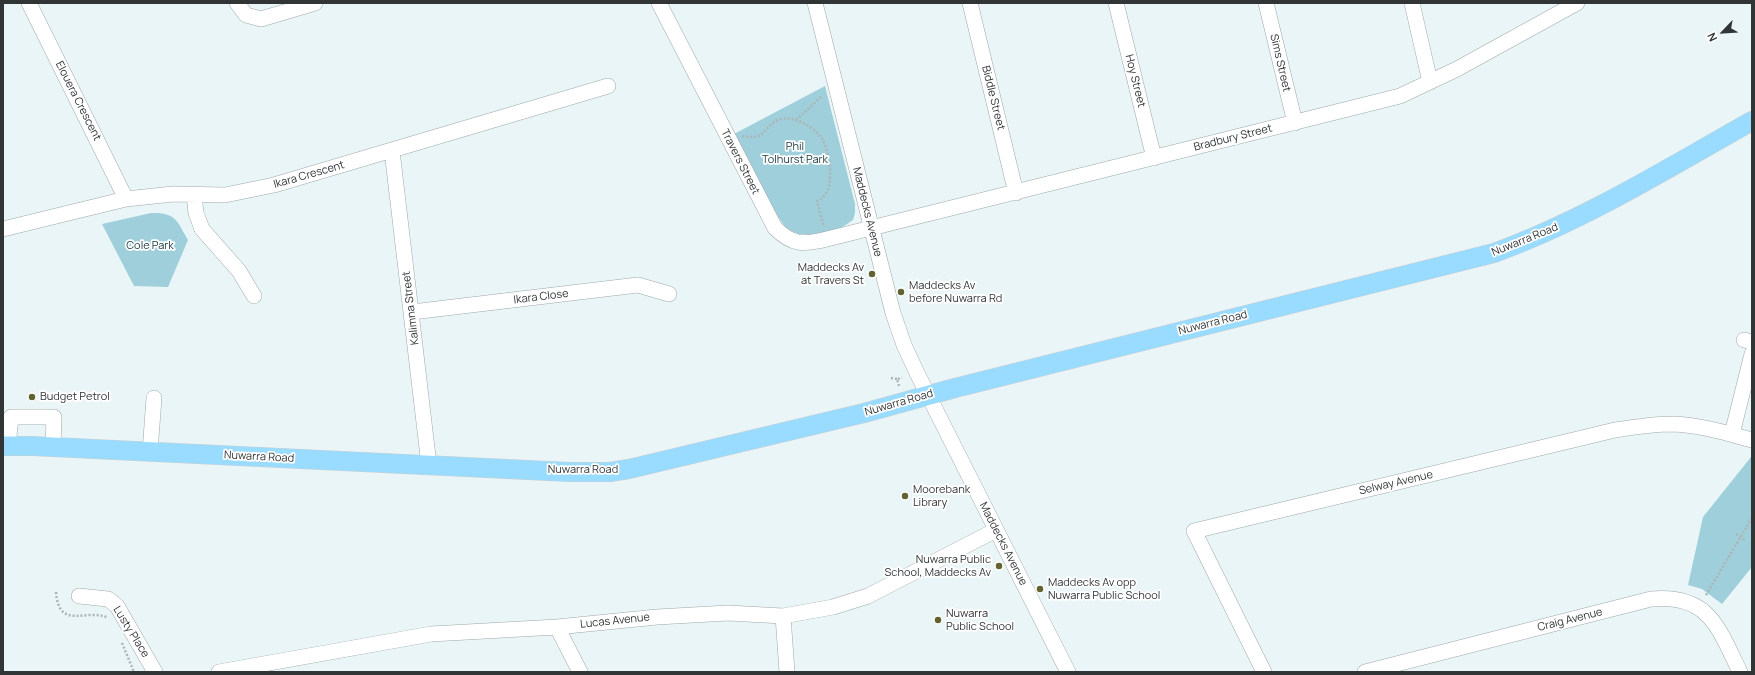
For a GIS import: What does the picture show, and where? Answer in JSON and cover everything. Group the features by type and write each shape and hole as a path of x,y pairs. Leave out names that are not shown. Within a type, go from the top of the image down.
{"main road":[{"name":"Nuwarra Road","path":"5,446 570,472 610,472 650,465 864,413 928,395 1494,253 1533,239 1574,220 1752,121"}],"street":[{"name":"Elouera Crescent","path":"29,3 126,199"},
{"path":"237,3 246,15 261,18 315,3"},
{"name":"Travers Street","path":"659,3 775,228 782,236 793,242 803,243 872,228"},
{"name":"Maddecks Avenue","path":"816,3 898,329 928,395 1068,672"},
{"name":"Biddle Street","path":"970,3 1016,193"},
{"name":"Hoy Street","path":"1116,3 1154,158"},
{"name":"Sims Street","path":"1266,3 1295,123"},
{"path":"1412,3 1430,82"},
{"name":"Bradbury Street","path":"872,228 1400,96 1457,69 1577,3"},
{"name":"Ikara Crescent","path":"3,229 126,199 173,194 225,194 252,190 392,151 608,86"},
{"name":"Kalimna Street","path":"392,151 412,312 428,465"},
{"path":"194,195 196,213 202,229 239,270 254,296"},
{"name":"Ikara Close","path":"412,312 638,286 669,294"},
{"path":"1732,434 1752,354"},
{"path":"150,452 154,398"},
{"path":"5,446 11,418 54,417 53,448"},
{"name":"Selway Avenue","path":"1264,672 1194,531 1614,430 1650,425 1674,424 1720,430 1752,440"},
{"name":"Lucas Avenue","path":"219,672 431,634 558,627 657,617 728,614 783,616 833,607 868,596 996,530"},
{"name":"Lusty Place","path":"78,596 108,599 117,606 155,672"},
{"name":"Craig Avenue","path":"1366,672 1651,599 1664,598 1689,602 1700,608 1711,619 1724,640 1740,672"},
{"path":"783,616 787,672"},
{"path":"558,627 580,672"}],"path":[{"path":"796,120 821,97"},
{"path":"740,136 759,136 765,133 772,123 779,119 786,118 796,120 807,125 822,139 828,156 830,182 828,191 823,198 817,201 822,220"},
{"path":"891,378 902,378"},
{"path":"897,378 899,386"},
{"path":"1706,595 1752,518"},
{"path":"1736,534 1745,540"},
{"path":"56,592 58,605 64,612 79,616 98,615 109,619"},
{"path":"121,641 134,672"}],"green space":[{"name":"Phil Tolhurst Park","path":"825,86 855,204 855,213 853,220 838,230 814,234 798,234 786,228 776,214 734,134"},
{"name":"Cole Park","path":"151,213 166,214 171,216 178,223 188,240 168,287 134,286 102,224"},
{"path":"1751,457 1752,567 1722,604 1702,589 1688,585 1703,517"}],"place":[{"name":"Maddecks Av at Travers St","path":"872,274"},
{"name":"Maddecks Av before Nuwarra Rd","path":"901,292"},
{"name":"Budget Petrol","path":"32,397"},
{"name":"Moorebank Library","path":"905,496"},
{"name":"Nuwarra Public School, Maddecks Av","path":"999,566"},
{"name":"Maddecks Av opp Nuwarra Public School","path":"1040,589"},
{"name":"Nuwarra Public School","path":"938,620"}]}
